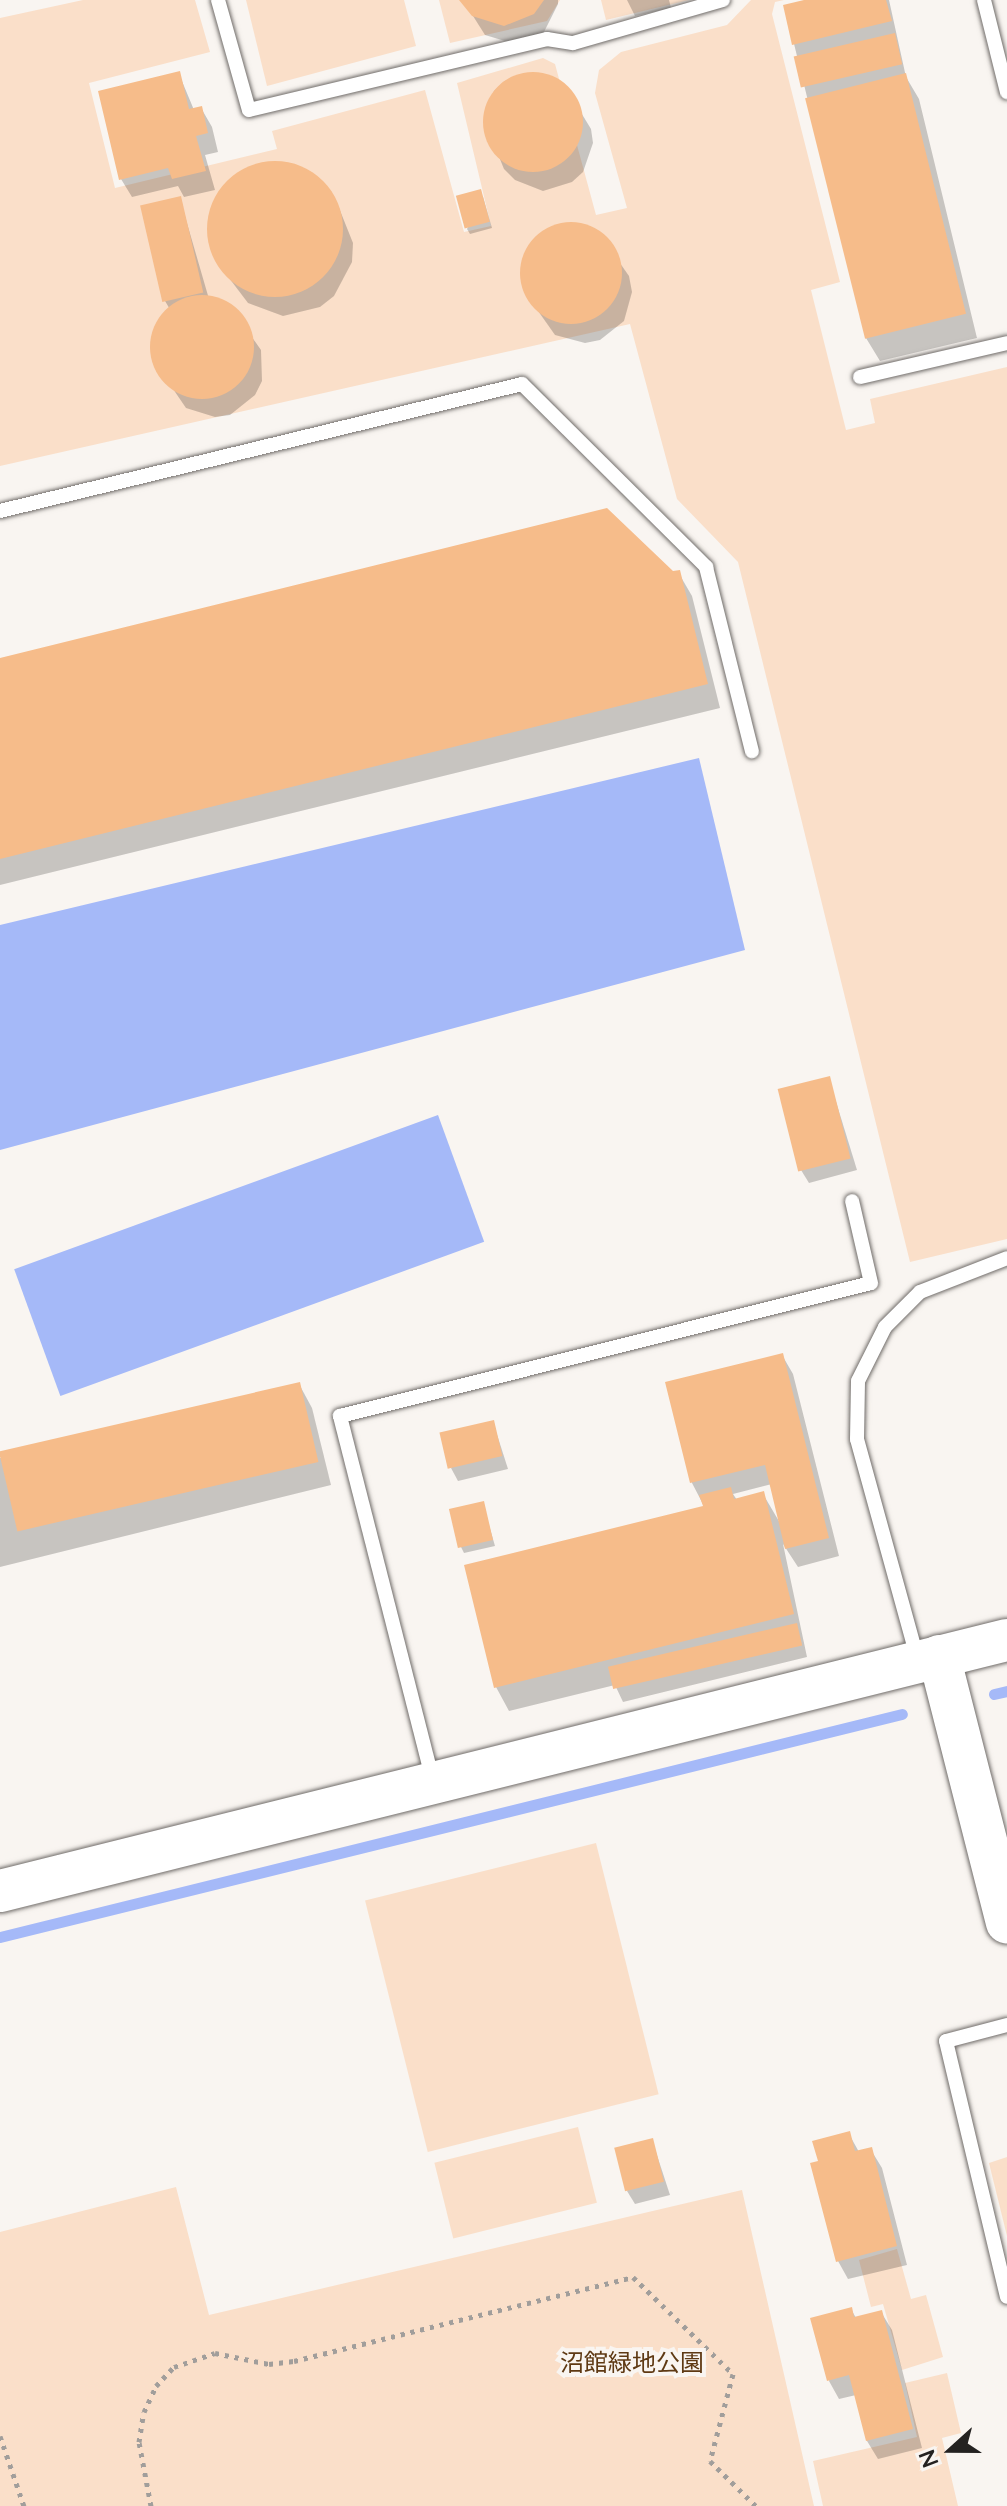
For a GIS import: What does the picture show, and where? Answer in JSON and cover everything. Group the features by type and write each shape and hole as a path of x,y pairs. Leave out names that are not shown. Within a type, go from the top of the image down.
{"street":[{"path":"0,1891 1007,1640"},
{"path":"928,1659 1007,1922"}],"lane":[{"path":"218,0 249,110 547,39 573,43 723,0"},
{"path":"984,0 1007,92"},
{"path":"860,377 1007,343"},
{"path":"0,511 522,384 706,567 752,751"},
{"path":"434,1785 340,1416 871,1283 852,1201"},
{"path":"928,1659 857,1439 858,1381 885,1327 920,1292 1007,1258"},
{"path":"1007,2025 946,2041 1007,2297"}],"path":[{"path":"151,2506 139,2442 144,2412 156,2386 174,2367 215,2353 269,2364 294,2361 633,2277 733,2374 710,2461 756,2506"},
{"path":"0,2436 24,2506"}],"green space":[{"path":"83,0 195,0 210,52 89,83 115,188 277,149 272,131 425,90 464,232 491,226 457,83 543,58 555,64 596,215 627,208 595,93 599,70 621,52 727,25 751,0 784,0 775,2 772,14 840,282 811,290 846,430 875,423 870,399 1007,367 1007,1239 910,1262 738,562 677,499 630,324 0,466 0,18"},
{"path":"246,0 404,0 416,46 267,86"},
{"path":"439,0 560,0 547,21 450,43"},
{"path":"601,0 689,0 606,20"},
{"path":"596,1843 659,2094 428,2152 365,1901"},
{"path":"578,2127 597,2203 453,2238 434,2163"},
{"path":"1007,2157 1007,2236 989,2163"},
{"name":"沼館緑地公園","path":"176,2187 209,2315 742,2190 814,2506 0,2506 0,2232"},
{"path":"897,2249 911,2299 926,2295 943,2357 902,2370 883,2304 871,2307 859,2260"},
{"path":"947,2373 961,2433 942,2438 958,2506 823,2506 813,2461 917,2437 905,2383"}],"water":[{"path":"699,758 745,950 0,1150 0,925"},
{"path":"438,1115 484,1242 60,1396 14,1269"}],"building":[{"path":"459,0 544,0 534,14 504,26 472,16"},
{"path":"804,0 886,0 892,21 792,45 783,5"},
{"path":"895,33 902,64 801,88 794,56"},
{"path":"180,71 189,109 202,106 208,133 196,136 206,171 172,179 168,168 119,180 98,91"},
{"path":"533,72 552,75 569,86 580,103 583,122 580,141 569,158 552,169 533,172 514,169 497,158 486,141 483,122 486,103 497,86 514,75"},
{"path":"906,73 966,314 865,339 805,98"},
{"path":"275,161 301,166 323,181 338,203 343,229 338,255 323,277 301,292 275,297 249,292 227,277 212,255 207,229 212,203 227,181 249,166"},
{"path":"481,189 490,222 465,229 456,196"},
{"path":"181,196 203,292 162,302 140,205"},
{"path":"571,222 591,225 614,244 619,253 622,273 619,293 600,316 591,321 571,324 551,321 528,302 523,293 520,273 523,253 542,230 551,225"},
{"path":"202,295 222,299 245,318 254,347 250,367 231,390 202,399 182,395 159,376 150,347 154,327 173,304"},
{"path":"607,508 673,571 680,570 708,684 0,859 0,658"},
{"path":"830,1076 851,1158 798,1172 778,1089"},
{"path":"783,1353 829,1538 785,1549 765,1465 690,1483 665,1382"},
{"path":"300,1382 318,1462 17,1531 0,1451"},
{"path":"494,1420 502,1456 448,1469 439,1433"},
{"path":"731,1487 734,1499 764,1491 794,1614 494,1688 464,1565 703,1506 699,1495"},
{"path":"484,1501 493,1540 458,1548 449,1509"},
{"path":"797,1623 802,1645 613,1689 608,1667"},
{"path":"850,2131 855,2151 872,2147 897,2246 836,2262 810,2163 818,2161 812,2141"},
{"path":"653,2138 664,2182 625,2191 614,2148"},
{"path":"852,2307 854,2317 882,2310 913,2429 866,2441 849,2375 827,2381 810,2318"}],"waterway":[{"path":"994,1694 1007,1691"},
{"path":"0,1937 902,1714"}]}
